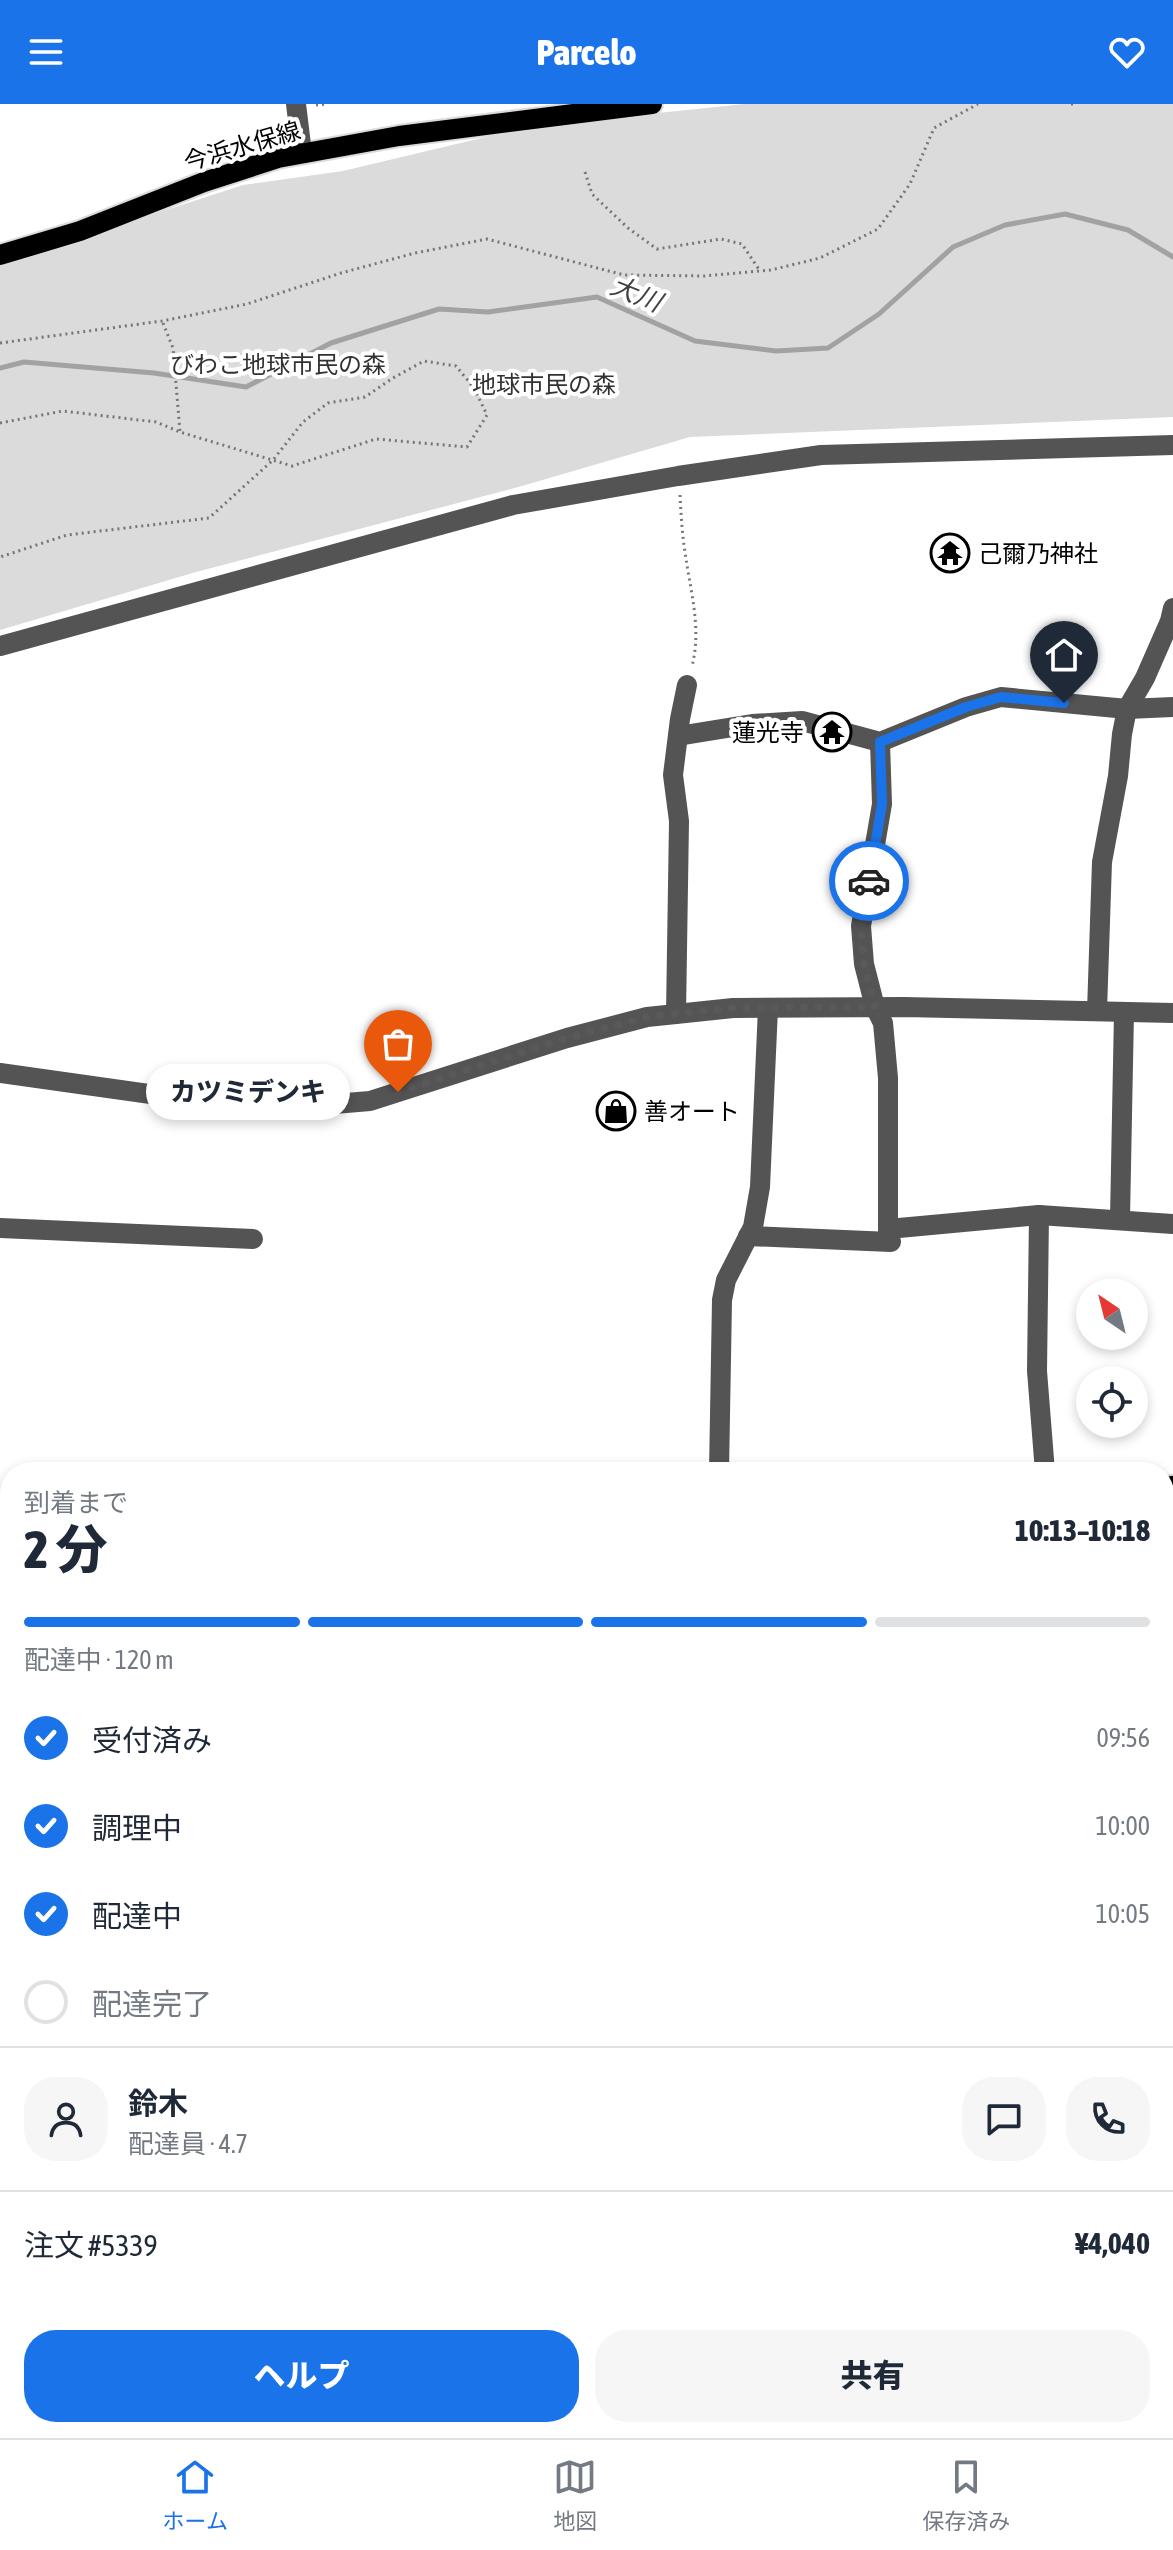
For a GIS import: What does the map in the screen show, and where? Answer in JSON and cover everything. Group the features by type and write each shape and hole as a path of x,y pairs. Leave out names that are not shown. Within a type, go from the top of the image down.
{"main road":[{"name":"今浜水保線","path":"0,255 80,231 204,182 302,153 399,136 652,104"}],"street":[{"path":"296,104 302,153"},
{"path":"0,646 513,505 678,476 821,455 1173,445"},
{"path":"1097,1011 1102,862 1127,709 1151,664 1173,608"},
{"path":"676,1014 679,821 673,775 687,685"},
{"path":"678,736 752,724 802,721 880,742 966,707 1001,697 1127,709 1173,707"},
{"path":"748,1236 891,1242 888,1229 888,1078 883,1023 875,1007 864,964 861,926 882,804 880,742"},
{"path":"1,1076 263,1110 370,1101 567,1038 647,1017 733,1008 875,1007 1173,1013"},
{"path":"719,1462 722,1300 726,1280 753,1227 760,1187 768,1008"},
{"path":"1120,1219 1124,1012"},
{"path":"888,1229 1039,1215 1173,1224"},
{"path":"1039,1215 1037,1371 1044,1462"},
{"path":"0,1228 253,1239"}],"path":[{"path":"0,343 162,321 247,304 400,257 487,239 624,275 704,276 760,271 820,258 878,229 910,184 934,128 978,104"},
{"path":"585,172 592,194 628,228 657,249 721,239 742,244 760,271"},
{"path":"162,321 173,348 180,432"},
{"path":"0,423 63,411 156,422 180,432 273,460 292,466 376,439 467,447 487,415 474,388 456,366 424,361 365,397 328,403 303,422 273,460 209,518 67,535 0,557"},
{"path":"678,476 684,548 697,628 697,647 687,685"}],"green space":[{"name":"びわこ地球市民の森","path":"745,104 1173,104 1173,417 690,437 522,486 196,572 0,630 0,264 243,185 343,171 532,126"}],"waterway":[{"name":"大川","path":"0,368 24,362 154,373 246,387 331,343 439,309 488,312 597,297 695,341 776,351 828,348 879,314 953,247 1005,225 1065,214 1128,230 1173,257"}],"way so far":[{"path":"398,1092 567,1038 647,1017 733,1008 875,1007 864,964 861,926 869,881"}],"place":[{"name":"己爾乃神社","path":"950,553"},
{"name":"蓮光寺","path":"832,732"},
{"name":"カツミデンキ","path":"398,1092"},
{"name":"善オート","path":"616,1111"}],"route":[{"path":"869,881 882,804 880,742 966,707 1001,697 1064,703"}],"park label":[{"name":"地球市民の森","path":"544,384"}]}
